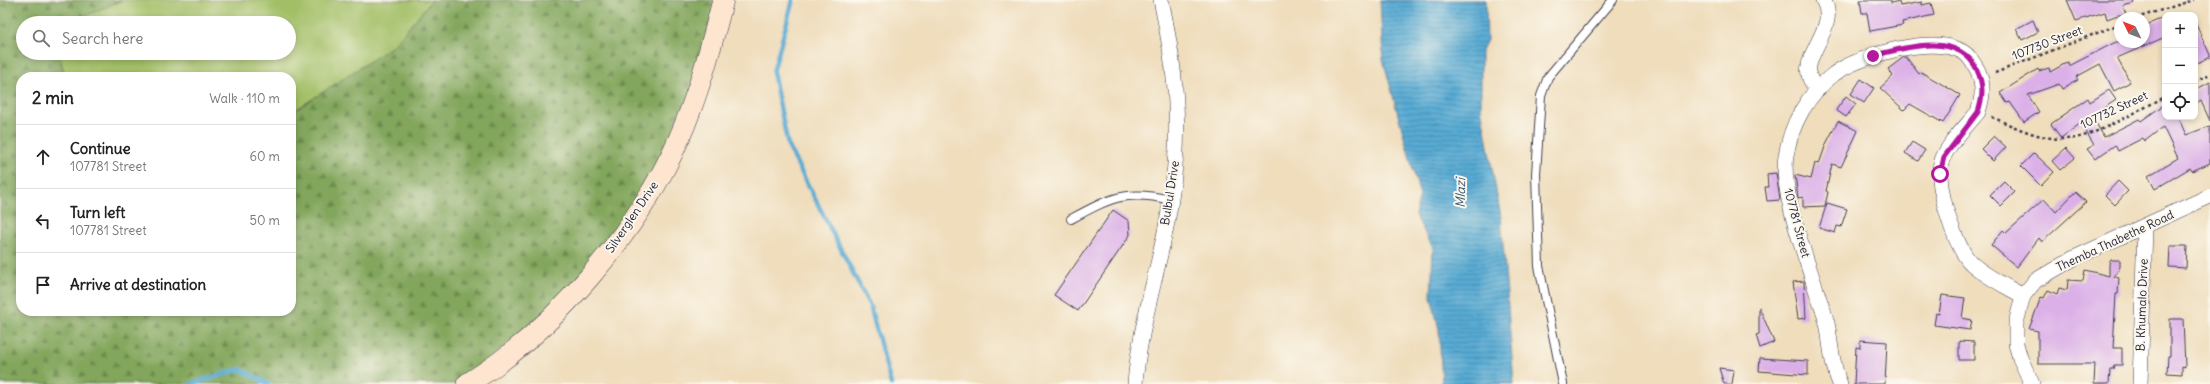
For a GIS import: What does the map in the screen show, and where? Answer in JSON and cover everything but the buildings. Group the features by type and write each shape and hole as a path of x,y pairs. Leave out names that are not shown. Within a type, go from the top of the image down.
{"street":[{"name":"Silverglen Drive","path":"467,384 508,355 563,305 592,273 633,219 656,184 678,141 691,108 723,0"},
{"name":"Bulbul Drive","path":"1135,384 1143,331 1171,200 1178,118 1171,48 1161,0"},
{"path":"1818,89 1810,83 1808,68 1824,32 1826,11 1823,0"},
{"name":"107781 Street","path":"1840,384 1835,372 1828,326 1788,194 1786,156 1796,121 1805,104 1834,74 1851,64 1889,52 1938,44 1963,52 1973,61 1981,78 1982,96 1978,112 1944,157 1940,174 1940,183 1960,247 1971,262 2023,296"},
{"name":"Themba Thabethe Road","path":"2032,384 2024,372 2016,344 2016,323 2023,296 2035,281 2054,269 2091,250 2210,196"},
{"name":"B. Khumalo Drive","path":"2140,384 2145,226"}],"lane":[{"path":"1563,384 1539,266 1536,174 1541,96 1548,77 1613,0"},
{"path":"1071,219 1105,201 1127,196 1148,194 1171,200"}],"path":[{"path":"2150,14 2194,0"},
{"name":"107730 Street","path":"1981,78 2114,26"},
{"path":"2198,80 2210,74"},
{"name":"107732 Street","path":"1978,112 2027,132 2052,138 2075,138 2102,128 2162,98"}],"green space":[{"path":"0,0 122,0 84,16 16,16 16,60 61,60 64,72 16,72 16,316 296,316 296,110 393,46 432,0 719,0 691,106 591,272 462,384 0,384"},
{"path":"122,0 432,0 393,46 296,110 296,72 64,72 61,60 296,60 296,16 84,16"}],"water":[{"name":"Mlazi","path":"1380,0 1486,0 1487,40 1481,52 1481,108 1501,217 1514,384 1442,384 1439,329 1431,297 1433,248 1415,215 1420,196 1383,59"}],"waterway":[{"path":"793,0 773,72 788,146 870,306 891,384"},
{"path":"191,384 240,369 269,384"}],"route":[{"path":"1873,56 1918,46 1938,44 1946,45 1963,52 1973,61 1981,78 1983,90 1981,104 1978,112 1956,138 1944,157 1941,164 1940,174"}]}
